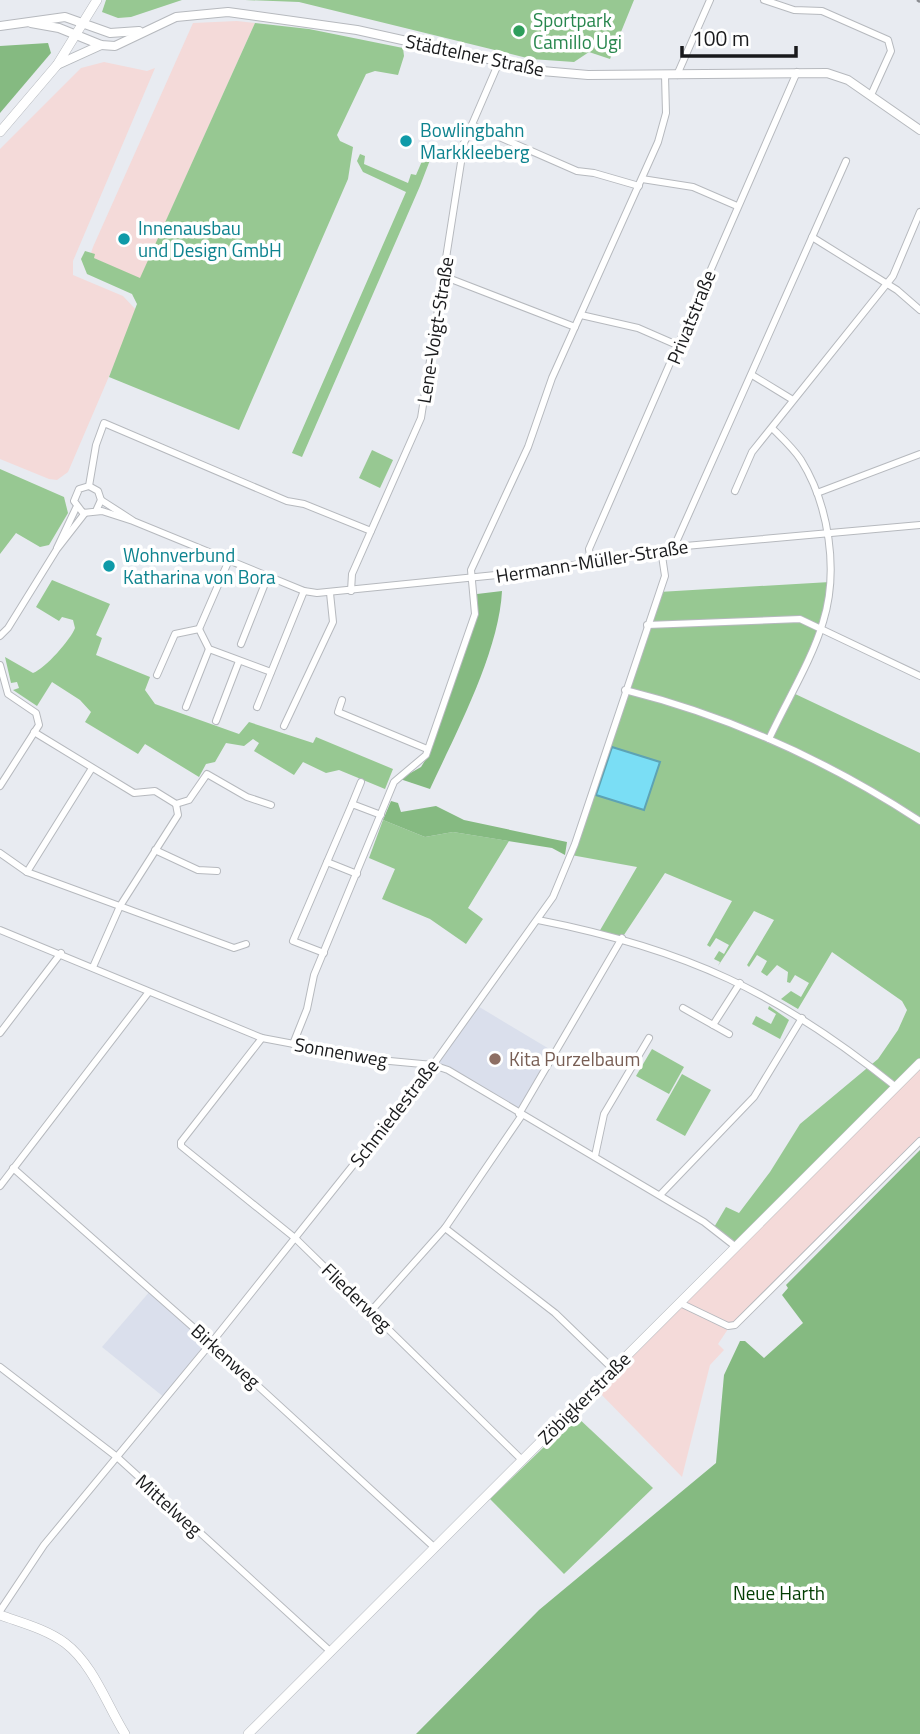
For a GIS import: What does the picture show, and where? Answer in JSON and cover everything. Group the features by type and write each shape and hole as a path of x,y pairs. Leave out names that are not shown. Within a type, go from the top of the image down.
{"main road":[{"path":"0,132 57,65 97,0"},
{"name":"Zöbigkerstraße","path":"248,1734 920,1063"},
{"path":"0,1613 47,1632 71,1648 90,1672 125,1734"}],"street":[{"path":"677,75 710,0"},
{"path":"764,0 794,10 822,11 888,40 891,51 871,95"},
{"name":"Städtelner Straße","path":"0,26 31,23 56,16 84,22 118,35 145,30 190,14 236,13 357,30 499,62 587,75 797,72 836,75 871,95 920,130"},
{"name":"Städtelner Straße","path":"31,23 77,35 101,45 122,44 145,30"},
{"path":"57,65 101,45"},
{"name":"Lene-Voigt-Straße","path":"351,591 352,574 421,418 464,143 499,62"},
{"name":"Privatstraße","path":"591,562 589,549 797,72"},
{"path":"293,1044 324,953 398,776 421,762 427,749 474,614 471,570 528,447 552,378 641,182 663,127 665,75"},
{"path":"472,125 577,171 641,182 693,187 737,206"},
{"path":"674,547 846,161"},
{"path":"735,491 752,452 887,284 920,212"},
{"path":"812,237 887,284 920,310"},
{"path":"443,276 516,307 575,327"},
{"path":"580,316 616,321 677,345"},
{"path":"752,375 793,400"},
{"path":"89,486 96,445 104,423 287,501 304,504 371,531"},
{"path":"769,739 820,629 830,583 826,531 817,493 800,459 772,428"},
{"path":"817,493 920,454"},
{"path":"76,508 85,513 96,511 101,500 98,491 89,486"},
{"path":"57,550 76,508 75,493 89,486"},
{"name":"Hermann-Müller-Straße","path":"101,500 133,521"},
{"name":"Hermann-Müller-Straße","path":"96,511 133,521 304,591 330,593 591,562 674,547 826,531 920,526"},
{"path":"0,636 85,513"},
{"name":"Schmiedestraße","path":"0,1613 44,1545 211,1343 433,1065 553,897 575,844 665,576 661,550"},
{"path":"199,629 229,560"},
{"path":"240,644 268,576"},
{"path":"257,707 304,591"},
{"path":"284,726 333,622 330,593"},
{"path":"648,625 800,619 920,676"},
{"path":"199,629 209,649 271,672"},
{"path":"157,675 175,634 199,629"},
{"path":"186,707 209,649"},
{"path":"216,720 239,661"},
{"path":"0,665 8,694 36,713 39,725 0,786"},
{"path":"625,690 676,704 769,739 836,771 920,821"},
{"path":"342,700 338,712 427,749"},
{"path":"34,732 134,793 155,791 176,803 189,800 207,774 247,797 271,805"},
{"path":"27,872 92,768"},
{"path":"324,953 293,941 361,782"},
{"path":"93,967 120,906 178,815 176,803"},
{"path":"352,804 381,815"},
{"path":"155,850 198,870 217,871"},
{"path":"0,853 27,872 234,948 246,944"},
{"path":"327,862 357,874"},
{"path":"538,920 622,938 672,954 740,983 802,1018 896,1087"},
{"name":"Sonnenweg","path":"0,930 262,1038 379,1060 433,1065 660,1195 704,1222 736,1247"},
{"path":"371,1311 445,1228 521,1114 622,938"},
{"path":"0,1033 61,953"},
{"path":"713,1025 740,983"},
{"path":"0,1186 148,993"},
{"path":"683,1007 729,1034"},
{"path":"660,1195 754,1097 802,1018"},
{"name":"Fliederweg","path":"262,1038 181,1142 181,1146 296,1238 522,1460"},
{"path":"595,1156 604,1114 649,1038"},
{"path":"680,1303 729,1326 735,1325 920,1141"},
{"name":"Birkenweg","path":"13,1168 211,1343 435,1548"},
{"path":"445,1228 555,1313 613,1369"},
{"name":"Mittelweg","path":"0,1367 117,1457 331,1652"}],"shaded area":[{"path":"193,23 255,23 140,279 94,258 91,253 93,247"},
{"path":"104,62 147,71 155,68 73,261 73,275 123,296 137,311 68,472 57,480 0,459 0,149 81,68"},
{"name":"Kita Purzelbaum","path":"476,1005 556,1053 519,1114 433,1065"},
{"path":"920,1063 920,1141 730,1326 718,1344 724,1350 710,1365 682,1477 595,1388"},
{"path":"151,1290 211,1343 165,1398 102,1347"}],"green space":[{"path":"106,0 182,0 131,17 118,18 102,12"},
{"name":"Sportpark Camillo Ugi","path":"245,0 634,0 610,59 589,52 574,62 531,59 299,2"},
{"path":"255,23 309,29 403,48 404,56 398,75 375,71 366,74 337,135 340,141 353,147 348,179 239,430 109,377 137,304 132,294 87,274 81,259 85,251 95,254 94,258 140,278"},
{"path":"48,43 51,53 0,113 0,46"},
{"path":"429,145 435,147 420,186 302,457 292,453 406,192 363,172 357,161 360,154 365,156 364,164 408,183 411,174 416,175"},
{"path":"372,450 393,460 380,488 359,478"},
{"path":"0,469 64,497 68,513 49,545 40,547 16,533 0,554"},
{"path":"52,580 110,604 96,635 102,638 96,655 150,677 145,690 155,704 239,734 249,722 313,743 316,737 393,769 385,789 339,770 326,773 303,762 294,775 254,751 259,743 253,739 244,746 226,743 215,762 206,764 199,777 145,744 138,754 85,722 91,712 80,700 52,682 37,706 13,690 19,688 17,682 11,683 5,657 33,673 51,660 73,633 73,620 62,617 59,621 36,607"},
{"path":"830,582 823,623 791,692 920,753 920,1063 736,1247 713,1229 726,1207 739,1213 770,1172 800,1124 878,1059 898,1030 907,1010 902,1001 832,952 798,1009 781,999 791,991 801,997 809,983 795,975 790,983 787,982 788,972 777,965 767,976 761,972 767,961 757,955 749,967 747,965 774,920 754,911 718,966 720,962 714,959 719,951 724,954 729,945 716,938 710,947 707,945 732,901 665,873 622,938 599,932 637,867 571,855 659,592"},
{"path":"502,591 499,615 485,666 430,789 400,779 421,767 426,759 478,615 477,594"},
{"path":"391,801 398,803 401,812 436,806 464,820 567,842 565,855 552,848 453,832 425,837 383,820"},
{"path":"383,820 425,837 453,832 509,841 468,908 483,919 466,944 430,919 382,899 395,869 369,858"},
{"path":"769,1006 789,1020 780,1039 752,1024 756,1016 771,1024 776,1014 768,1009"},
{"path":"652,1049 684,1067 669,1094 636,1076"},
{"path":"682,1074 711,1090 685,1136 656,1120"},
{"name":"Neue Harth","path":"920,1150 920,1734 416,1734 539,1610 716,1463 724,1375 740,1341 745,1341 764,1358 803,1323 782,1295 788,1288 786,1285"},
{"path":"576,1416 653,1488 564,1574 490,1499"}],"water":[{"path":"612,747 660,762 644,810 596,795"}],"place":[{"name":"Sportpark Camillo Ugi","path":"519,31"},
{"name":"Bowlingbahn Markkleeberg","path":"406,141"},
{"name":"Innenausbau und Design GmbH","path":"124,239"},
{"name":"Wohnverbund Katharina von Bora","path":"109,566"},
{"name":"Kita Purzelbaum","path":"495,1059"}]}
